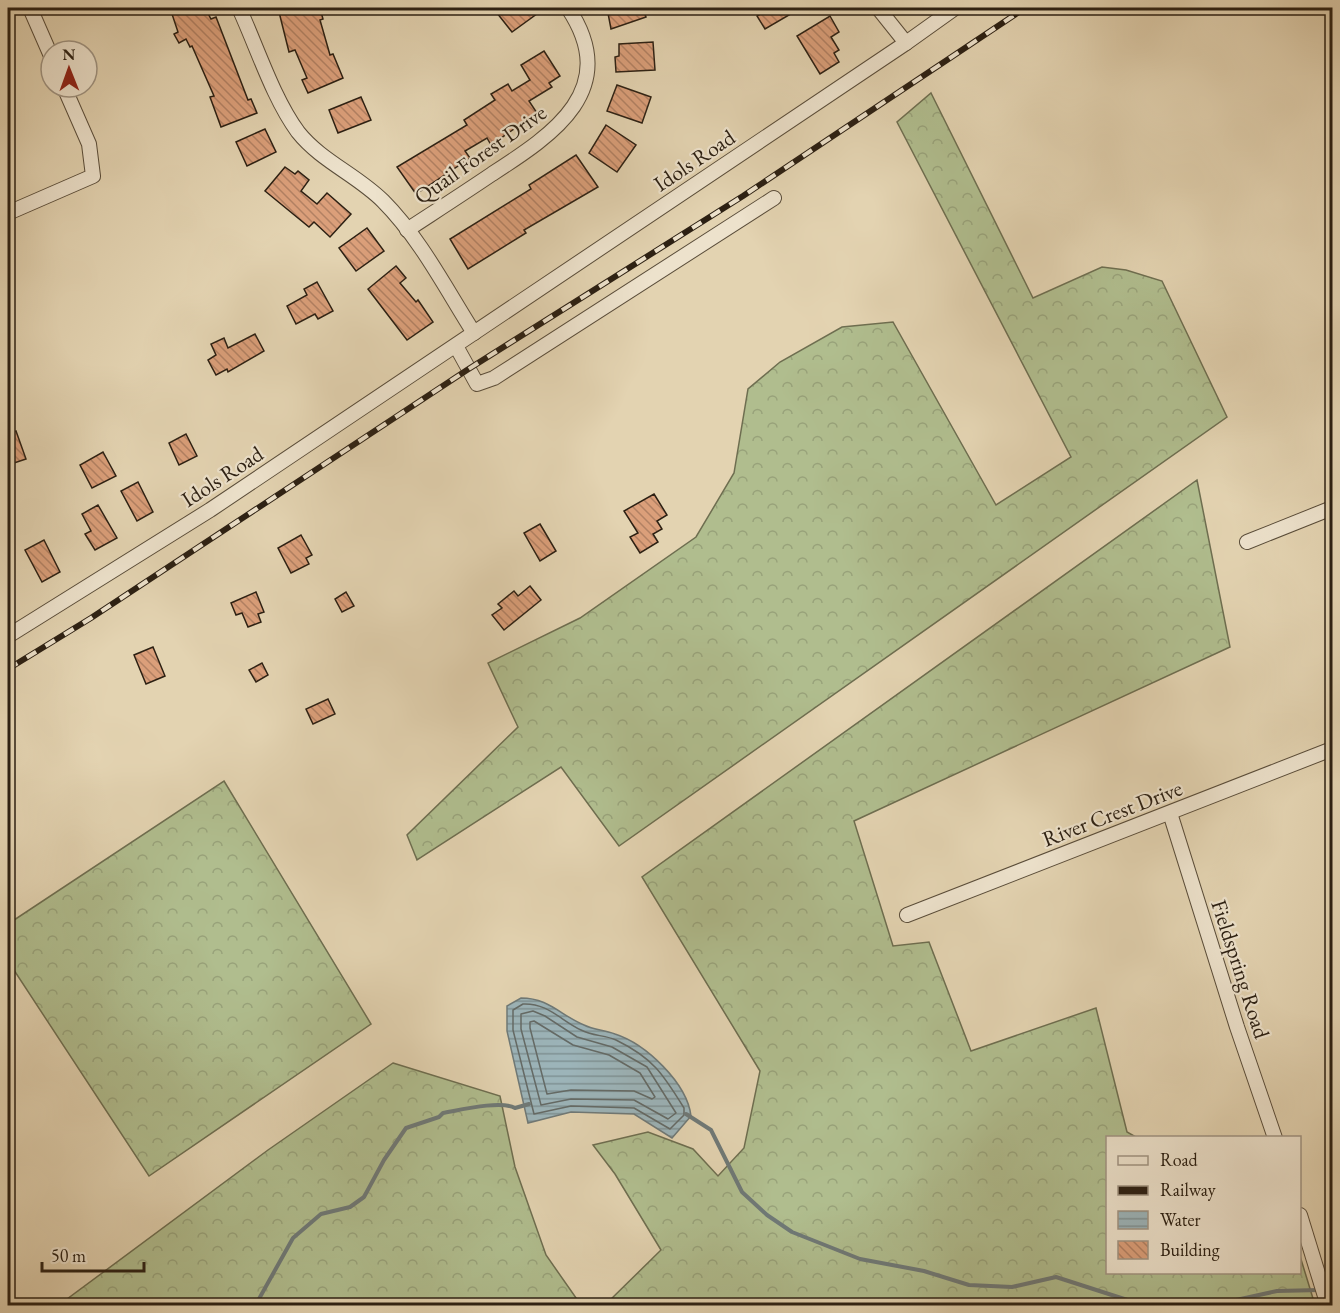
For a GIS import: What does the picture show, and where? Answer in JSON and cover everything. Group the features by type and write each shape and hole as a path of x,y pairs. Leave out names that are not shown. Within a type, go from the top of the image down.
{"street":[{"path":"30,8 44,39"},
{"path":"239,8 286,112 299,133 328,159 362,181 385,202 407,230 474,333"},
{"name":"Quail Forest Drive","path":"407,230 542,141 563,123 575,106 587,67 586,48 579,23 568,8"},
{"path":"879,8 906,43"},
{"name":"Idols Road","path":"8,636 210,510 906,43 954,8"},
{"path":"8,213 93,176 89,144 69,99"},
{"path":"456,346 477,384 494,378 774,198"},
{"path":"1247,542 1332,507"},
{"name":"River Crest Drive","path":"907,915 1332,749"},
{"name":"Fieldspring Road","path":"1170,813 1237,1027 1275,1136"},
{"path":"1301,1221 1328,1305"}],"green space":[{"path":"931,93 1033,298 1102,267 1126,270 1162,281 1227,417 619,846 561,767 417,860 407,835 518,727 488,663 580,618 696,537 734,473 748,389 780,362 842,327 893,322 996,505 1071,457 897,122"},
{"path":"1197,480 1230,647 854,821 893,946 929,942 971,1051 1096,1008 1127,1132 1134,1136 1106,1136 1106,1274 1301,1274 1301,1259 1315,1305 605,1305 661,1250 615,1174 593,1145 648,1132 693,1149 718,1176 744,1148 760,1071 642,877"},
{"path":"224,781 371,1024 149,1176 8,961 8,924"},
{"path":"393,1063 500,1096 515,1167 546,1255 581,1305 59,1305 268,1150"}],"water":[{"path":"521,998 547,1004 584,1025 615,1034 639,1046 663,1066 673,1078 688,1103 691,1116 672,1138 634,1114 571,1112 528,1123 507,1031 507,1006"}],"building":[{"path":"170,8 205,8 211,19 216,17 248,100 251,99 257,113 221,127 210,97 214,96 192,46 190,47 186,39 179,43 174,34 178,32"},
{"path":"278,8 320,8 323,19 320,20 330,55 333,54 343,78 308,93 302,80 307,78 295,50 289,52"},
{"path":"493,8 545,8 512,32"},
{"path":"607,8 643,8 646,17 611,29"},
{"path":"771,8 801,8 765,29 757,16"},
{"path":"830,16 839,32 831,37 839,50 834,53 839,62 820,74 797,36"},
{"path":"653,42 655,70 616,72 615,57 619,56 619,44"},
{"path":"544,51 560,76 549,83 552,87 529,101 537,113 491,145 487,138 465,151 470,158 416,194 397,167 467,125 464,120 495,100 491,94 508,84 512,91 530,80 521,65"},
{"path":"617,85 651,97 642,123 607,111"},
{"path":"361,97 371,120 338,133 329,110"},
{"path":"606,125 636,145 617,172 589,153"},
{"path":"265,129 276,152 247,166 236,142"},
{"path":"576,155 598,187 524,230 526,233 468,269 450,239 531,189 529,185"},
{"path":"285,167 295,174 298,171 309,180 301,191 317,204 327,193 351,214 330,237 314,222 309,227 265,191"},
{"path":"367,228 384,251 356,271 339,248"},
{"path":"396,266 406,278 400,283 416,302 418,300 433,322 407,340 368,289"},
{"path":"317,282 333,311 318,319 315,314 296,324 287,306 307,295 304,289"},
{"path":"255,334 264,351 228,372 227,369 216,375 208,360 216,355 211,344 224,338 228,348"},
{"path":"16,431 26,459 8,465 8,434"},
{"path":"186,434 197,456 179,465 169,443"},
{"path":"103,452 116,476 92,488 80,465"},
{"path":"138,482 153,512 137,521 121,491"},
{"path":"654,494 667,515 657,521 662,529 653,534 658,542 640,553 630,537 638,533 624,511"},
{"path":"98,505 117,538 95,550 85,534 91,531 82,514"},
{"path":"540,524 556,551 540,561 524,533"},
{"path":"301,535 312,555 306,558 309,564 291,573 278,548"},
{"path":"44,540 60,572 42,582 25,550"},
{"path":"530,586 541,600 504,630 492,615 502,608 498,604 514,591 518,596"},
{"path":"256,592 264,612 258,614 261,622 248,627 242,613 236,615 231,603"},
{"path":"346,592 354,606 342,612 335,599"},
{"path":"153,647 165,676 146,684 134,655"},
{"path":"262,663 268,675 256,682 249,670"},
{"path":"328,699 335,714 313,724 306,709"}],"waterway":[{"path":"255,1306 293,1238 321,1214 350,1207 364,1197 384,1160 406,1128 439,1117 443,1113 491,1105 515,1108 529,1104"},
{"path":"686,1114 711,1130 742,1192 767,1215 792,1232 860,1259 924,1271 969,1285 1012,1287 1056,1277 1146,1306"},
{"path":"1161,1306 1188,1302 1218,1304 1277,1291 1320,1290"}],"railway":[{"path":"8,669 91,618 467,370 743,196 1025,8"}]}
